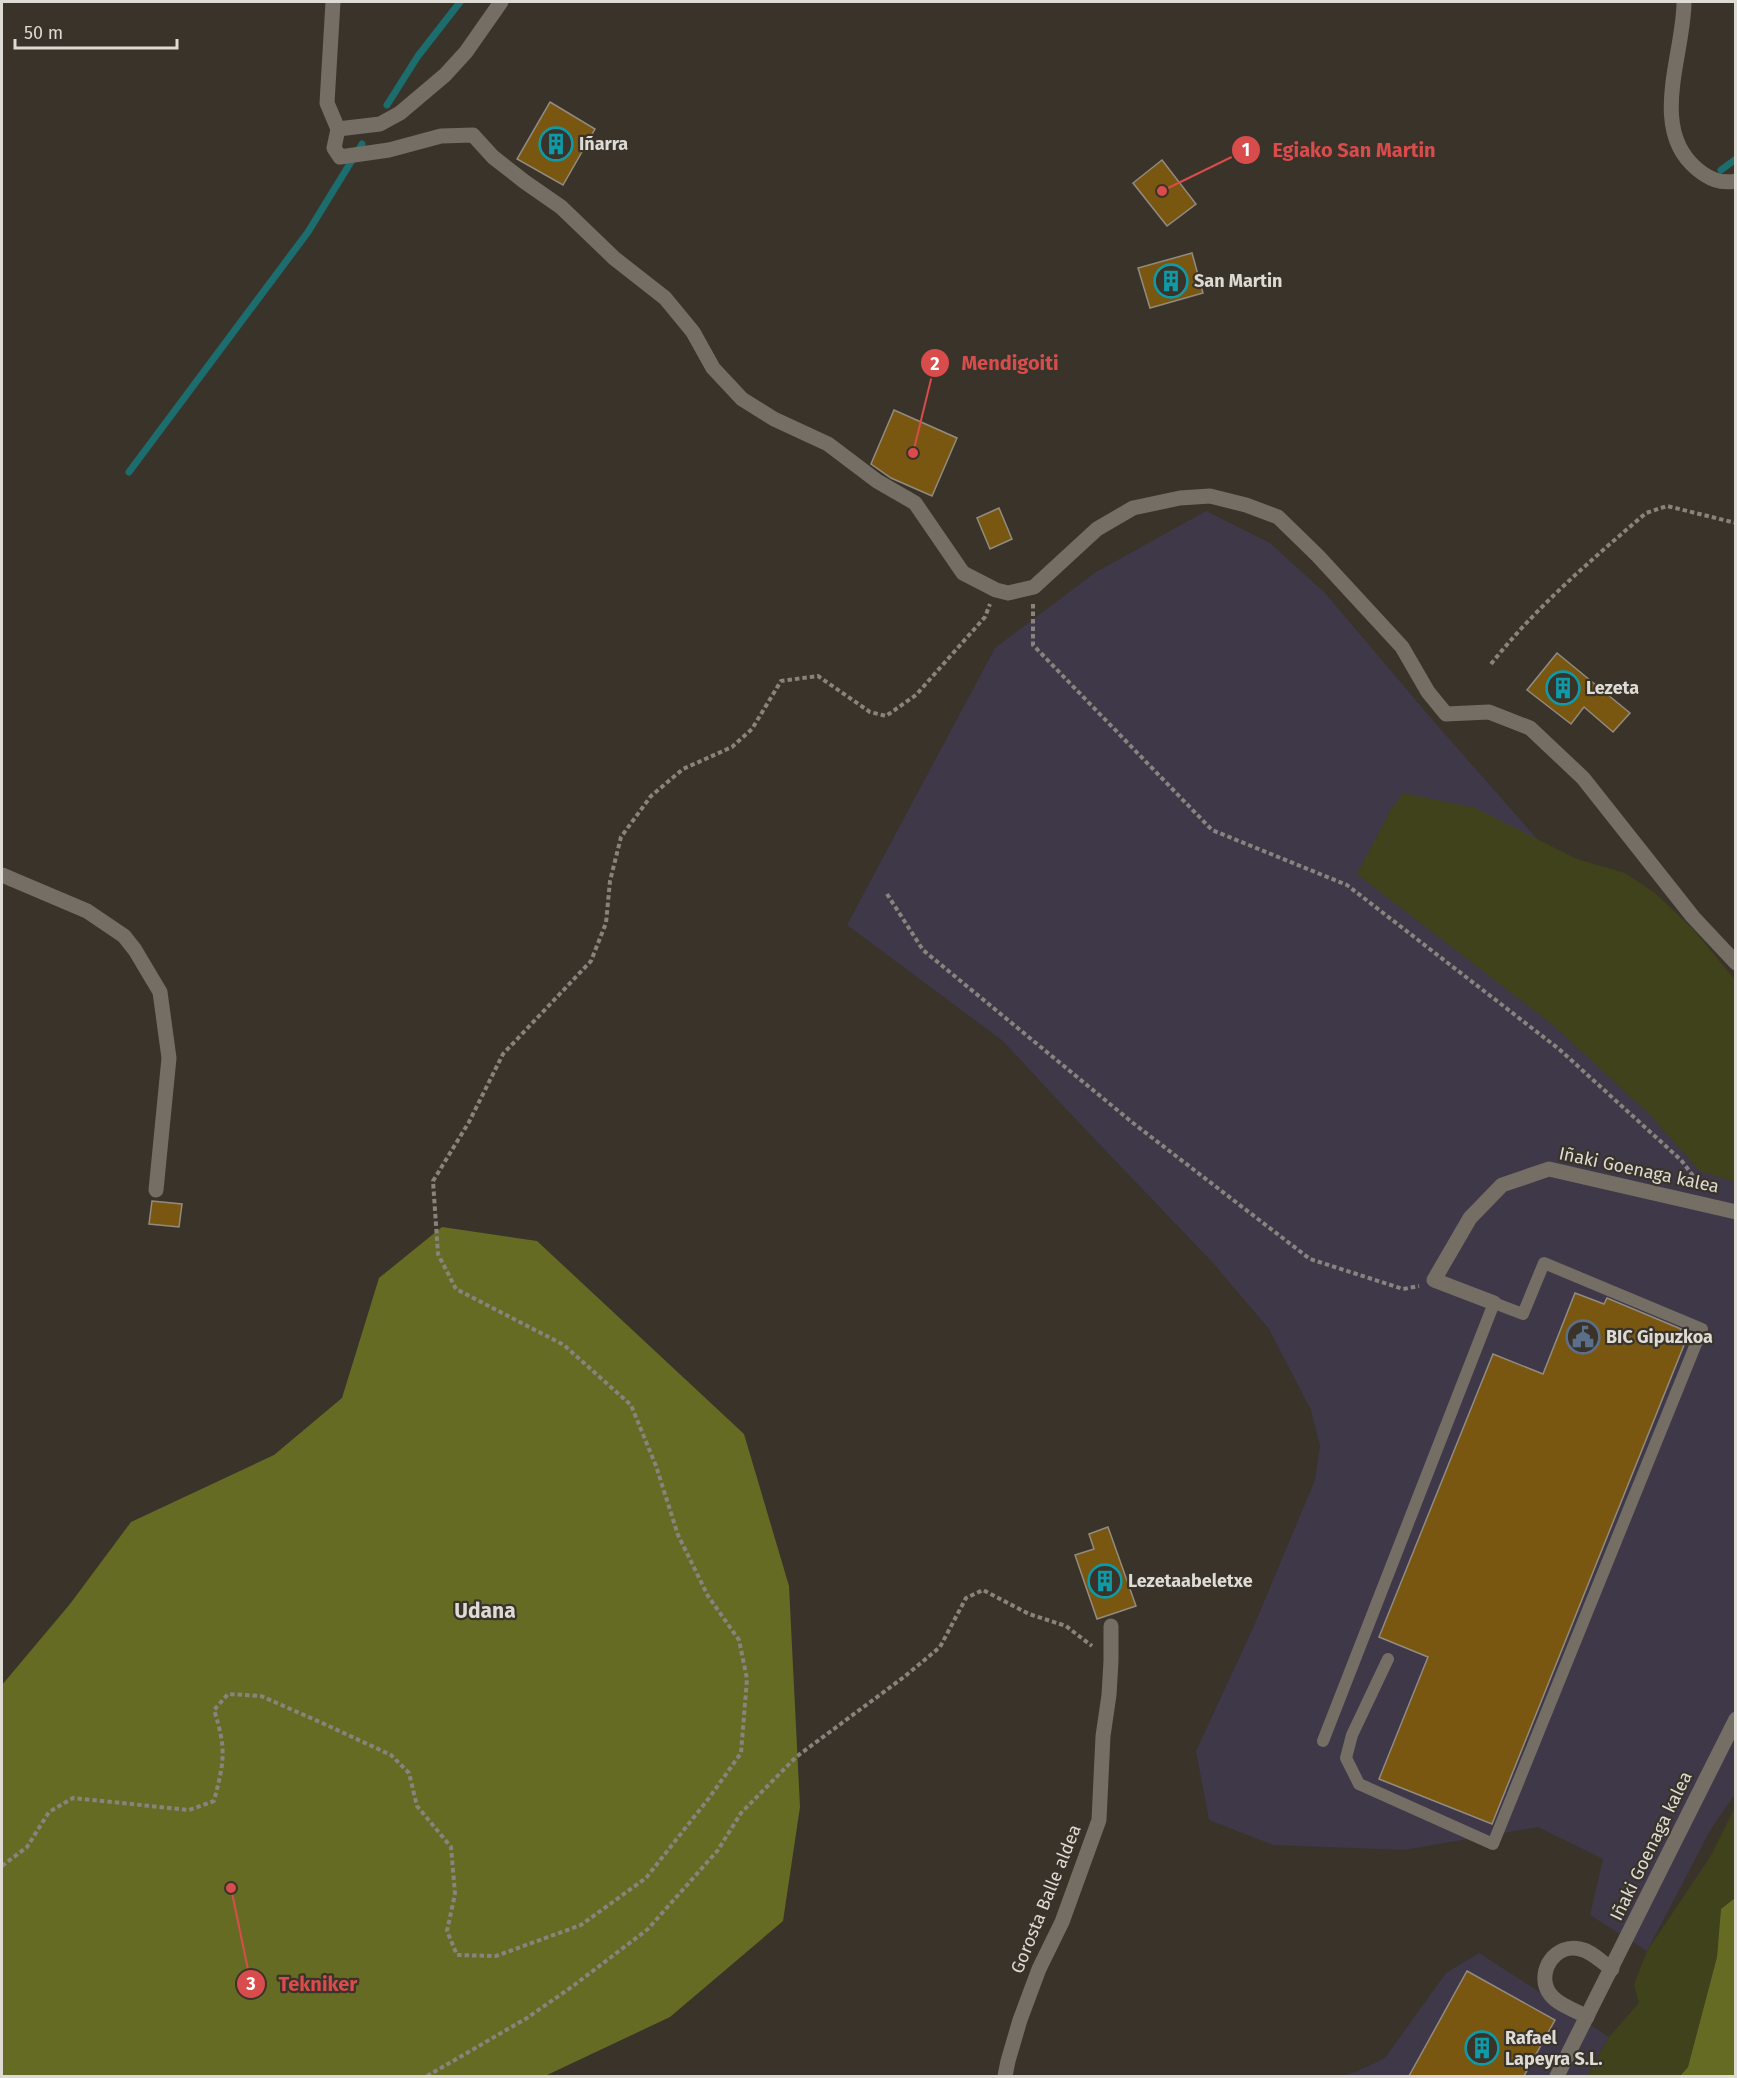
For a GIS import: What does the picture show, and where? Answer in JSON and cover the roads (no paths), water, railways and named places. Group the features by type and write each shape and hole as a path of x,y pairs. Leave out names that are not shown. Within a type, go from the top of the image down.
{"street":[{"path":"333,2 327,103 338,129 334,148 340,157 389,150 441,136 473,135 493,157 525,183 561,207 614,258 665,298 693,332 713,368 742,399 774,418 828,444 877,481 915,503 963,573 996,590 1008,593 1034,587 1097,529 1133,508 1180,498 1210,496 1246,505 1278,518 1318,556 1402,647 1428,692 1446,714 1489,712 1530,728 1583,777 1694,917 1736,963"},
{"path":"338,129 380,124 400,113 445,75 466,52 501,2"},
{"path":"1684,2 1675,61 1672,116 1674,133 1679,148 1689,163 1709,179 1728,183 1736,182"},
{"path":"2,875 87,911 123,936 135,950 160,992 169,1058 156,1190"},
{"name":"Iñaki Goenaga kalea","path":"1494,1303 1434,1280 1470,1218 1502,1185 1549,1169 1736,1212"},
{"name":"Gorosta Balle aldea","path":"1005,2076 1020,2020 1039,1969 1062,1922 1099,1820 1103,1736 1109,1695 1111,1626"},
{"name":"Iñaki Goenaga kalea","path":"1587,2016 1736,1719"},
{"path":"1557,2076 1587,2016 1563,2005 1548,1992 1545,1973 1550,1961 1562,1950 1582,1949 1612,1969"}],"lane":[{"path":"1323,1741 1494,1303 1523,1314 1544,1263 1702,1329 1493,1844 1359,1784 1346,1758 1352,1735 1388,1659"}],"waterway":[{"path":"387,105 418,56 460,2"},
{"path":"129,472 308,232 362,144"},
{"path":"1721,170 1736,159"}],"place":[{"name":"Iñarra","path":"556,144"},
{"name":"Egiako San Martin","path":"1162,191"},
{"name":"San Martin","path":"1171,281"},
{"name":"Mendigoiti","path":"913,453"},
{"name":"Lezeta","path":"1563,688"},
{"name":"BIC Gipuzkoa","path":"1583,1337"},
{"name":"Lezetaabeletxe","path":"1105,1581"},
{"name":"Tekniker","path":"231,1888"},
{"name":"Rafael Lapeyra S.L.","path":"1482,2048"}],"district":[{"name":"Udana","path":"485,1611"}]}
